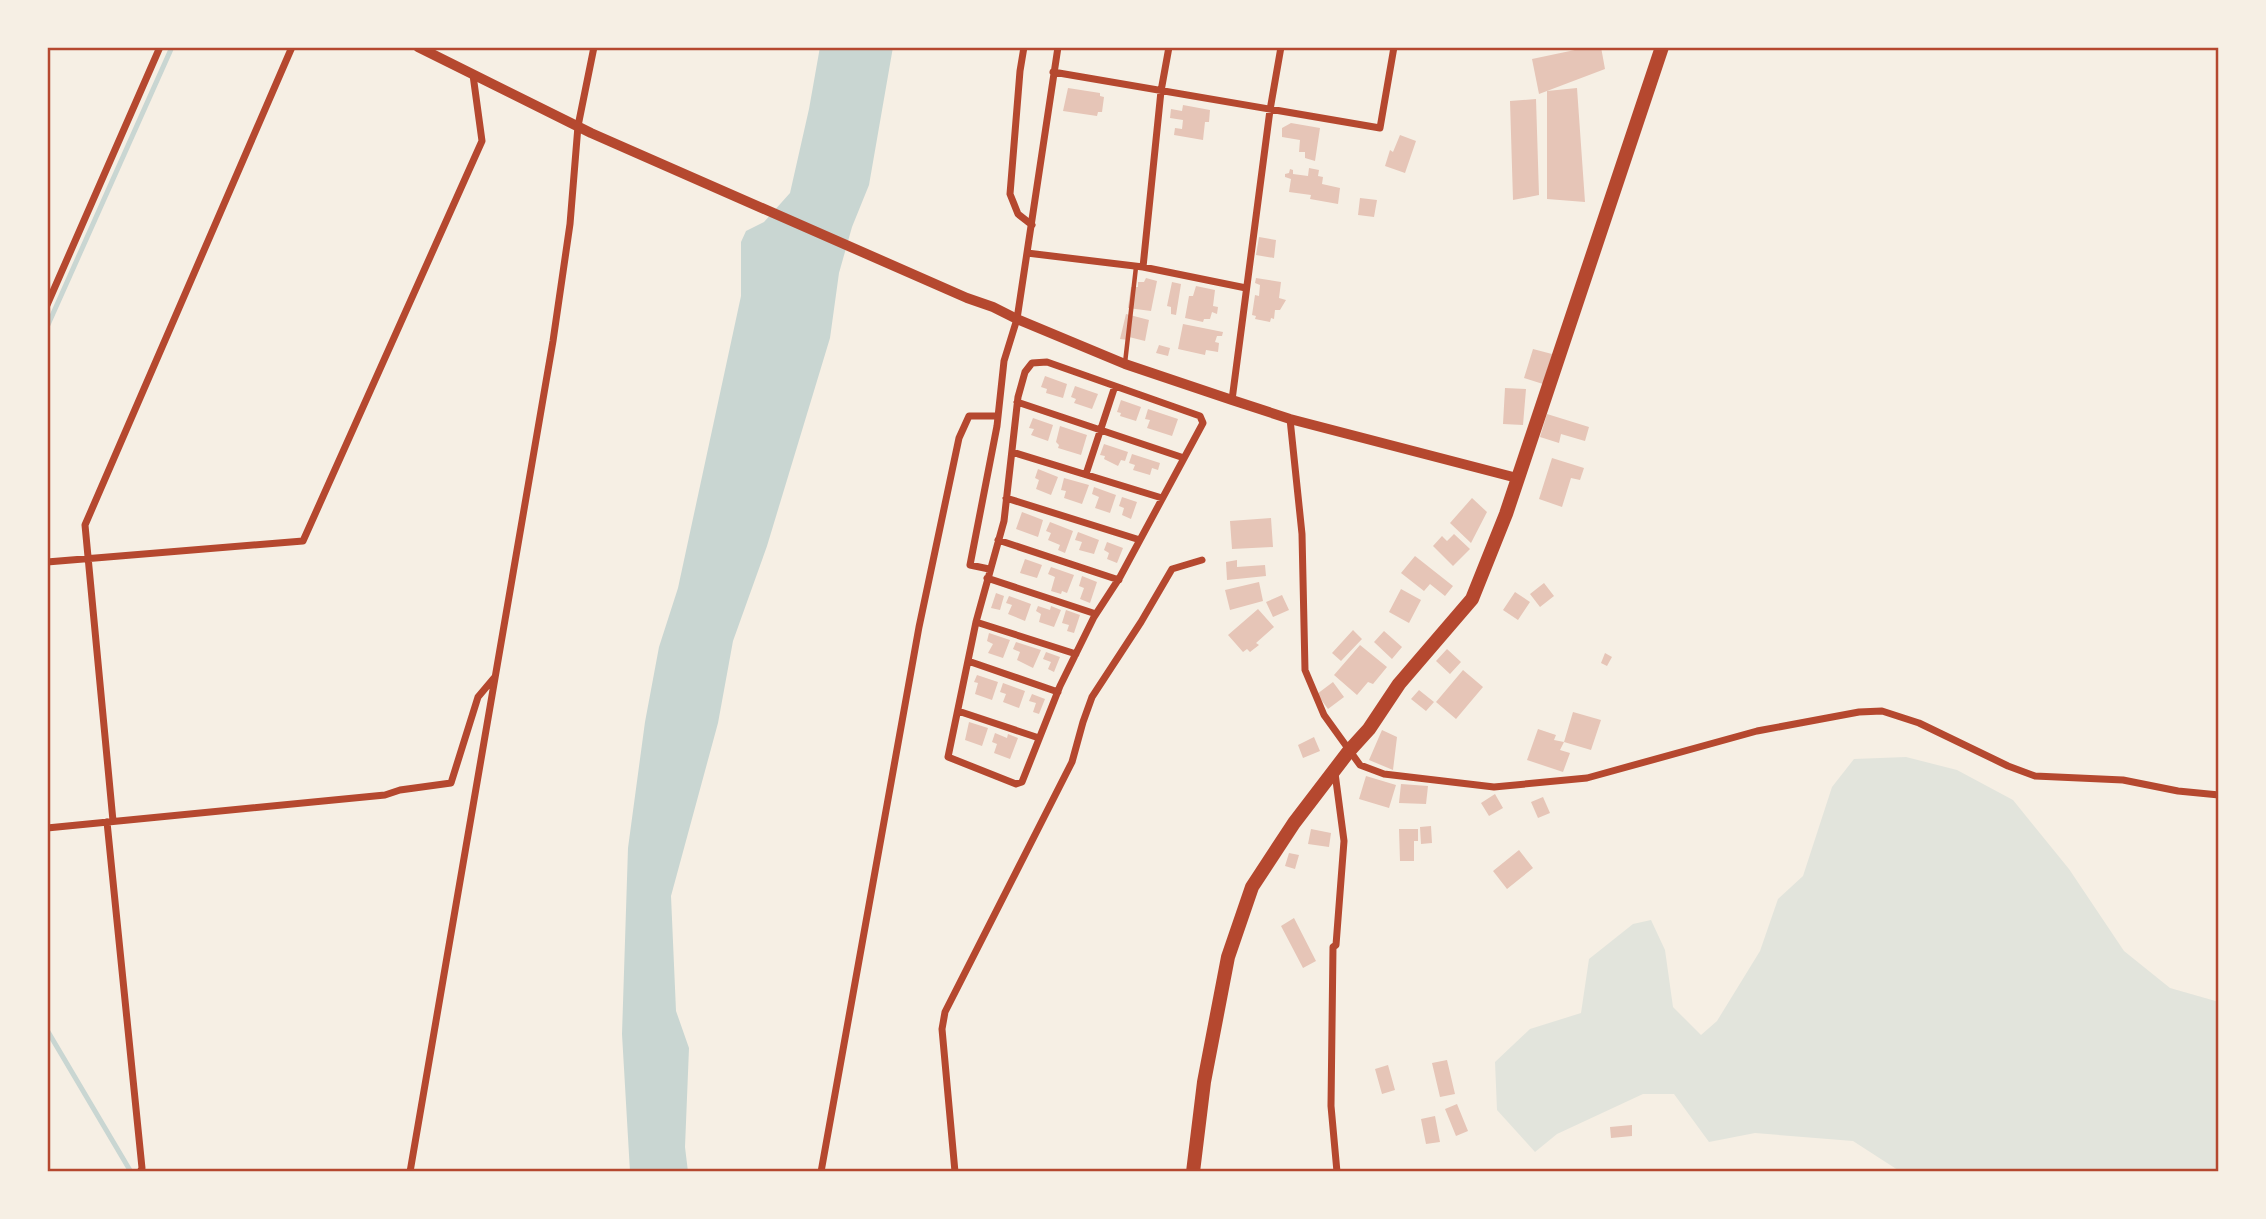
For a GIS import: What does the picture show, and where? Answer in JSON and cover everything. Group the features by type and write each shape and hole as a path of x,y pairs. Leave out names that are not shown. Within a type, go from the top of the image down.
{"main road":[{"path":"1193,1172 1204,1083 1228,957 1252,887 1294,823 1369,729 1399,684 1472,599 1500,531 1662,47"}],"street":[{"path":"47,305 160,47"},
{"path":"141,1170 85,524 292,47"},
{"path":"418,47 591,132 967,298 1125,364 1290,419 1517,478"},
{"path":"410,1172 553,341 570,224 578,126 594,47"},
{"path":"1024,47 1010,194 1018,214 1032,225"},
{"path":"989,569 970,565 998,416 1004,361 1017,319 1058,47"},
{"path":"1139,267 1169,47"},
{"path":"1231,400 1281,47"},
{"path":"1053,72 1380,128 1394,47"},
{"path":"47,562 303,541 482,141 473,75"},
{"path":"1027,253 1139,267 1246,288"},
{"path":"1047,362 1200,416 1203,423 1118,580 1096,614 1058,692 1022,782 1016,783 948,758 976,622 1004,522 1017,402 1025,372 1032,363 1047,362"},
{"path":"1086,474 1115,386"},
{"path":"1017,402 1184,458"},
{"path":"821,1172 919,627 960,438 969,416 998,416"},
{"path":"1290,419 1302,534 1305,670 1324,715 1360,765 1384,774 1494,787 1587,778 1757,731 1859,712 1882,711 1919,723 2008,766 2035,776 2123,780 2219,796"},
{"path":"1012,452 1162,498"},
{"path":"1006,498 1140,540"},
{"path":"998,540 1118,580"},
{"path":"955,1172 942,1029 945,1012 1072,762 1092,697 1172,569 1202,560"},
{"path":"987,578 1096,614"},
{"path":"976,622 1076,654"},
{"path":"968,661 1058,692"},
{"path":"47,828 385,795 400,790 450,783 478,697 494,677"},
{"path":"958,711 1039,738"},
{"path":"1335,772 1344,841 1331,993 1331,1106 1337,1172"}],"lane":[{"path":"1125,364 1139,267"}],"shaded area":[{"path":"820,47 893,47 869,185 852,227 839,273 830,338 767,546 733,641 718,723 671,896 676,1011 689,1048 685,1147 688,1172 630,1172 622,1034 628,848 645,722 659,647 678,588 741,296 741,242 746,231 764,222 790,193"},
{"path":"1906,757 1957,770 2013,800 2069,869 2124,951 2170,988 2219,1002 2219,1172 1901,1172 1853,1141 1755,1133 1709,1142 1674,1094 1643,1094 1557,1134 1535,1152 1497,1110 1495,1062 1530,1029 1581,1013 1589,959 1633,924 1651,920 1665,950 1673,1007 1701,1035 1717,1021 1760,951 1778,899 1803,876 1832,787 1854,759"}],"building":[{"path":"1601,47 1605,69 1539,94 1532,59"},
{"path":"1068,88 1100,93 1100,96 1104,97 1102,112 1098,112 1097,116 1063,111"},
{"path":"1577,88 1585,202 1547,199 1547,91"},
{"path":"1536,99 1539,195 1513,200 1510,101"},
{"path":"1183,105 1210,110 1209,122 1205,122 1203,140 1174,135 1175,128 1182,129 1183,120 1170,118 1171,109 1182,111"},
{"path":"1291,123 1320,128 1315,161 1305,158 1305,152 1299,152 1300,140 1282,137 1282,128"},
{"path":"1400,135 1416,141 1405,173 1385,166 1390,150 1393,152"},
{"path":"1309,168 1319,170 1318,176 1323,177 1322,184 1340,188 1338,204 1310,199 1311,195 1289,192 1291,179 1285,177 1285,174 1289,173 1290,169 1293,174 1308,176"},
{"path":"1360,198 1377,200 1374,217 1358,215"},
{"path":"1259,237 1276,240 1274,258 1256,255"},
{"path":"1146,278 1157,281 1151,311 1128,308 1131,287 1138,287 1138,282 1144,282"},
{"path":"1256,278 1281,282 1279,298 1286,300 1280,310 1275,310 1274,319 1271,318 1270,322 1255,319 1256,316 1252,315 1255,295 1259,296 1260,285 1255,283"},
{"path":"1172,282 1181,284 1176,315 1171,314 1171,307 1167,306"},
{"path":"1196,286 1215,290 1213,306 1218,307 1217,314 1212,312 1210,319 1204,319 1203,322 1185,318 1189,296 1193,296"},
{"path":"1126,314 1149,320 1145,341 1129,337 1129,340 1120,339"},
{"path":"1183,324 1223,332 1222,336 1217,336 1215,342 1219,343 1218,352 1206,350 1205,355 1178,349"},
{"path":"1159,345 1170,348 1168,356 1156,353"},
{"path":"1533,349 1552,354 1543,384 1524,378"},
{"path":"1045,376 1067,384 1063,398 1046,393 1047,389 1041,387"},
{"path":"1075,386 1098,394 1092,409 1074,403 1076,399 1071,397"},
{"path":"1505,388 1526,389 1523,425 1503,424"},
{"path":"1121,400 1141,407 1136,421 1120,416 1121,413 1117,412"},
{"path":"1148,409 1178,419 1172,436 1147,428 1150,420 1145,419"},
{"path":"1547,414 1589,427 1585,441 1561,434 1559,443 1540,437"},
{"path":"1033,418 1053,425 1048,441 1031,435 1034,429 1029,428"},
{"path":"1060,426 1087,435 1081,455 1058,448 1056,442"},
{"path":"1104,444 1128,452 1125,461 1121,460 1118,466 1104,459 1105,456 1100,455"},
{"path":"1132,454 1160,463 1158,470 1152,468 1150,475 1133,470 1135,465 1129,463"},
{"path":"1552,458 1584,468 1580,480 1571,478 1562,507 1539,499"},
{"path":"1038,469 1058,477 1051,495 1036,489"},
{"path":"1064,478 1089,485 1082,504 1064,498 1066,491 1061,490"},
{"path":"1094,487 1116,495 1110,513 1095,508 1099,497 1092,494"},
{"path":"1122,497 1137,502 1131,519 1122,515 1124,508 1119,506"},
{"path":"1472,498 1487,512 1471,543 1450,523"},
{"path":"1022,512 1043,520 1038,537 1016,529"},
{"path":"1271,518 1273,547 1232,549 1230,521"},
{"path":"1050,522 1073,531 1065,553 1058,550 1060,545 1048,540 1051,533 1046,531"},
{"path":"1078,532 1099,540 1094,554 1079,550 1082,542 1075,540"},
{"path":"1454,534 1470,549 1453,566 1433,546 1442,536 1447,541"},
{"path":"1107,542 1123,548 1117,563 1107,559 1109,553 1104,550"},
{"path":"1415,556 1453,586 1445,596 1430,584 1424,591 1401,573"},
{"path":"1025,559 1042,565 1037,578 1020,573"},
{"path":"1237,560 1237,567 1265,565 1266,576 1227,580 1226,562"},
{"path":"1051,567 1074,575 1067,593 1051,591 1055,577 1048,574"},
{"path":"1082,576 1097,582 1090,603 1080,599 1084,588 1079,586"},
{"path":"1259,582 1263,601 1230,610 1225,590"},
{"path":"1544,583 1554,596 1540,607 1530,594"},
{"path":"1401,589 1421,600 1409,623 1389,612"},
{"path":"1515,592 1530,602 1518,620 1503,610"},
{"path":"996,593 1004,596 1000,610 991,608"},
{"path":"1282,595 1289,610 1273,617 1266,602"},
{"path":"1009,596 1031,604 1025,621 1008,614 1012,605 1006,603"},
{"path":"1038,606 1050,610 1051,606 1061,610 1054,627 1039,622 1041,614 1036,611"},
{"path":"1258,609 1274,627 1256,643 1259,645 1250,652 1247,649 1243,652 1228,635"},
{"path":"1066,610 1080,615 1074,633 1067,631 1069,625 1062,623"},
{"path":"1353,630 1362,639 1341,661 1332,653"},
{"path":"1384,631 1402,647 1392,659 1374,642"},
{"path":"989,633 1010,640 1003,658 988,653 993,644 987,641"},
{"path":"1016,642 1041,650 1033,668 1017,660 1020,652 1013,649"},
{"path":"1360,645 1387,667 1373,684 1368,682 1357,695 1334,675"},
{"path":"1447,649 1461,662 1450,674 1436,661"},
{"path":"1046,652 1060,657 1054,672 1048,669 1051,662 1043,659"},
{"path":"1605,653 1612,657 1607,666 1601,663"},
{"path":"1463,670 1483,687 1456,719 1436,702"},
{"path":"977,675 998,682 992,700 975,694 978,683 974,682"},
{"path":"1333,682 1344,697 1328,709 1317,694"},
{"path":"1003,683 1025,691 1019,708 1003,702 1006,694 1000,692"},
{"path":"1419,690 1434,702 1426,711 1411,699"},
{"path":"1032,694 1045,699 1039,714 1033,712 1036,703 1029,701"},
{"path":"1573,712 1601,720 1591,750 1564,742"},
{"path":"969,722 988,728 982,746 965,740"},
{"path":"1538,729 1556,735 1554,740 1564,742 1560,750 1570,753 1563,772 1527,760"},
{"path":"1382,730 1397,737 1393,770 1369,760"},
{"path":"995,733 1007,738 1008,734 1018,738 1010,759 994,753 997,744 992,742"},
{"path":"1314,737 1320,751 1303,758 1298,745"},
{"path":"1366,776 1396,785 1389,808 1359,799"},
{"path":"1401,784 1428,786 1426,804 1399,803"},
{"path":"1495,794 1503,808 1489,816 1481,803"},
{"path":"1543,797 1550,813 1538,818 1531,802"},
{"path":"1431,826 1432,843 1421,844 1420,827"},
{"path":"1311,829 1331,833 1329,847 1308,844"},
{"path":"1399,829 1418,829 1418,841 1414,841 1414,861 1400,861"},
{"path":"1519,850 1533,868 1507,889 1493,871"},
{"path":"1289,853 1299,855 1295,869 1285,866"},
{"path":"1294,918 1316,961 1303,968 1281,926"},
{"path":"1447,1060 1455,1094 1440,1097 1432,1063"},
{"path":"1388,1065 1395,1090 1382,1094 1375,1069"},
{"path":"1457,1104 1468,1131 1456,1136 1445,1109"},
{"path":"1435,1116 1440,1142 1426,1144 1421,1119"},
{"path":"1632,1125 1632,1136 1611,1138 1610,1127"}],"waterway":[{"path":"47,327 172,47"},
{"path":"47,1030 131,1172"}]}
